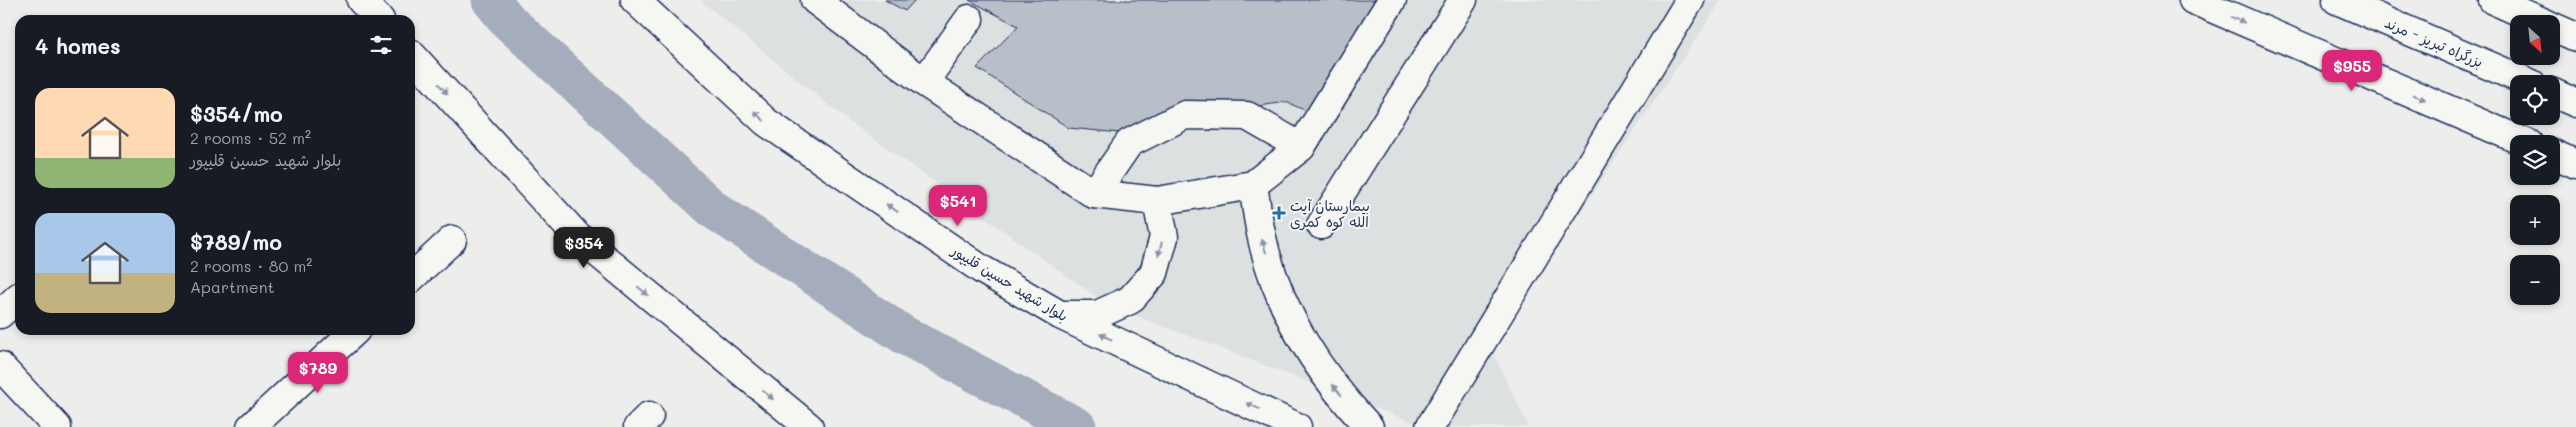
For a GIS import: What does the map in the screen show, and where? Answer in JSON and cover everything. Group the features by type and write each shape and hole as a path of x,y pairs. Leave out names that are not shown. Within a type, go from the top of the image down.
{"street":[{"path":"362,0 376,15"},
{"name":"بلوار شهید حسین قلیپور","path":"635,0 766,122 981,269 1060,315 1297,427"},
{"path":"814,0 924,82 1094,194 1157,201 1253,185 1301,147 1392,0"},
{"path":"1321,225 1463,0"},
{"path":"1430,427 1690,0"},
{"path":"2193,0 2510,136"},
{"name":"بزرگراه تبریز - مرند","path":"2337,0 2511,75"},
{"path":"2493,0 2527,15"},
{"path":"924,82 969,19"},
{"path":"415,58 576,235 809,427"},
{"path":"1094,194 1129,143 1185,115 1247,116 1301,147"},
{"path":"2560,157 2576,164"},
{"path":"1253,185 1262,239 1278,291 1302,340 1332,385 1369,427"},
{"path":"1060,315 1097,315 1122,304 1130,300 1154,273 1164,237 1157,201"},
{"path":"415,274 452,240"},
{"path":"0,314 15,300"},
{"path":"252,427 351,335"},
{"path":"0,366 57,427"}],"shaded area":[{"name":"بیمارستان آیت الله کوه کمری","path":"700,0 1722,0 1490,347 1529,427 1425,427 1108,305 848,121"}],"building":[{"path":"885,0 915,0 905,11"},
{"path":"969,0 1404,0 1329,121 1286,102 1151,122 1119,164 1120,133 1069,128 977,68 1018,26"}],"waterway":[{"path":"491,0 508,21 714,210 904,335 1077,427"}],"place":[{"name":"بیمارستان آیت الله کوه کمری","path":"1279,213"}]}
